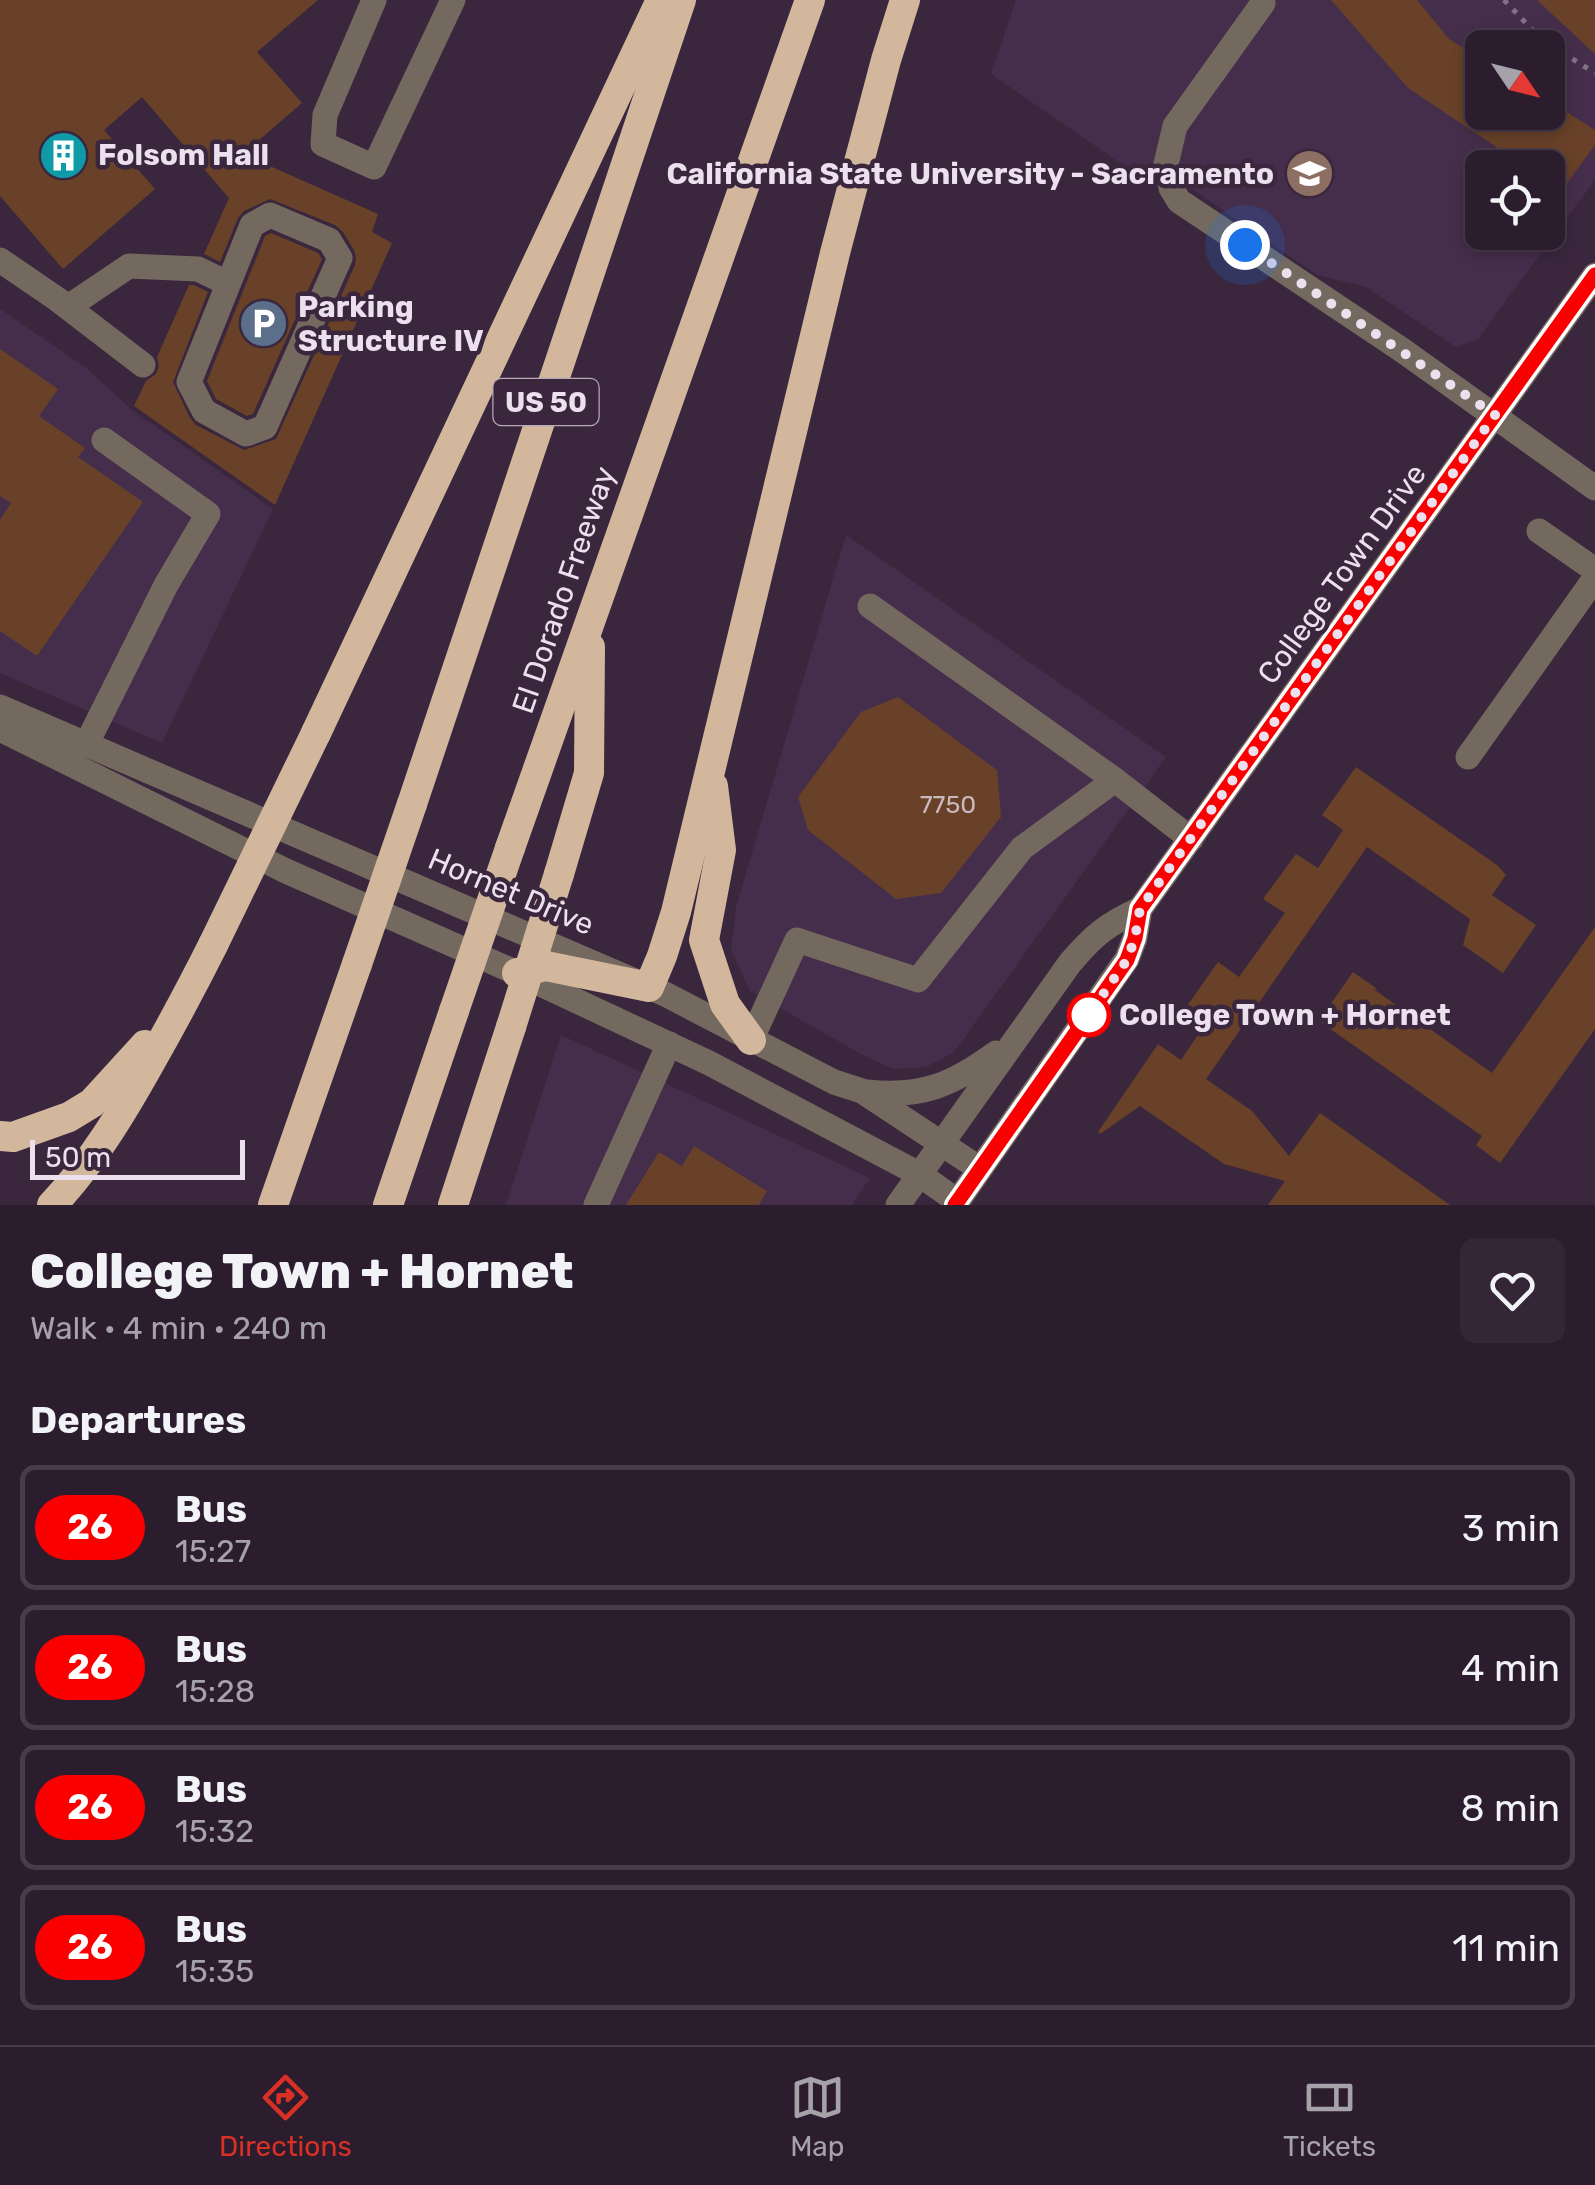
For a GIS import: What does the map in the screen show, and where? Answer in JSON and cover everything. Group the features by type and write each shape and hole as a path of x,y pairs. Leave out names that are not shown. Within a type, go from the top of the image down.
{"highway":[{"path":"52,1205 73,1183 122,1112 192,988 661,0"},
{"name":"US 50","path":"273,1205 412,804 680,0"},
{"name":"El Dorado Freeway","path":"388,1205 590,619 810,0"},
{"path":"517,973 546,966 649,987 662,956 676,912 835,253 905,0"},
{"path":"453,1205 589,773 590,619"},
{"path":"710,768 721,850 704,940 725,1004 752,1040"},
{"path":"0,1136 13,1137 50,1124 92,1103 192,988"}],"street":[{"path":"374,0 325,114 323,144 374,168 453,0"},
{"path":"1263,3 1175,126 1166,164 1171,188 1180,200 1595,488"},
{"path":"270,216 329,240 340,258 265,427 246,434 204,411 189,382 227,283 252,225 270,216"},
{"path":"0,260 142,365"},
{"path":"68,307 129,266 198,269 227,283"},
{"name":"College Town Drive","path":"956,1203 1127,960 1140,909 1595,275"},
{"path":"86,745 166,586 208,514 104,440"},
{"path":"1539,531 1595,570"},
{"path":"1468,758 1595,578"},
{"path":"870,606 1115,780 1191,839"},
{"name":"Hornet Drive","path":"0,707 649,987 834,1082 862,1092 980,1169"},
{"path":"0,729 286,871 709,1063 918,1174 956,1203"},
{"path":"752,1040 797,940 918,980 1022,848 1115,780"},
{"name":"College Town Drive","path":"898,1205 1094,934 1140,909"},
{"path":"862,1092 900,1094 934,1088 969,1073 1017,1039"},
{"path":"596,1205 669,1044"}],"path":[{"path":"1504,0 1542,40 1595,73"}],"shaded area":[{"name":"California State University - Sacramento","path":"1016,0 1595,0 1595,180 1565,221 1565,150 1465,150 1465,250 1543,250 1478,339 1456,347 1366,287 1317,275 1192,189 1145,180 991,74"},
{"path":"0,309 85,367 131,409 273,509 162,743 0,673"},
{"path":"846,535 1166,757 954,1052 926,1067 893,1069 750,991 731,950 736,907"},
{"path":"561,1035 870,1178 852,1205 506,1205"}],"building":[{"name":"Folsom Hall","path":"0,0 318,0 257,52 302,103 243,154 378,214 372,232 392,243 275,505 134,406 146,381 156,374 157,357 189,285 194,285 208,292 173,382 190,418 244,450 276,439 355,265 354,250 335,225 270,199 238,218 220,262 204,254 229,198 142,97 104,130 155,189 63,269 0,196"},
{"path":"1331,0 1417,0 1449,39 1465,49 1465,126 1408,88"},
{"path":"1537,0 1595,0 1595,54"},
{"path":"1565,111 1595,130 1595,145 1565,186 1565,150 1501,150 1471,130 1565,130"},
{"path":"271,233 318,253 322,259 253,414 247,416 216,399 207,381 265,236"},
{"path":"0,349 58,389 39,416 85,448 78,457 143,502 37,656 0,631 0,520 11,503 0,496"},
{"path":"898,697 997,770 1001,817 941,893 896,899 808,830 798,797 861,712"},
{"path":"1356,767 1497,865 1506,875 1492,895 1536,925 1503,973 1463,945 1470,919 1367,847 1206,1079 1252,1111 1289,1156 1320,1113 1450,1205 1268,1205 1285,1181 1224,1164 1140,1106 1098,1132 1158,1044 1181,1060 1204,1026 1187,1006 1218,962 1239,977 1285,913 1263,899 1296,854 1318,868 1343,830 1322,815"},
{"path":"1595,927 1595,1029 1500,1163 1476,1145 1482,1136 1319,1021 1353,972 1492,1073"},
{"path":"694,1146 767,1191 759,1205 626,1205 659,1152 682,1166"}],"bus line":[{"name":"26","path":"955,1205 1127,960 1140,909 1595,275"}],"place":[{"name":"Folsom Hall","path":"63,155"},
{"name":"California State University - Sacramento","path":"1309,174"},
{"name":"Parking Structure IV","path":"263,324"},
{"name":"College Town + Hornet","path":"1089,1015"}],"route":[{"path":"1089,1015 1086,1019 1127,960 1140,909 1495,415 1245,245"}]}
